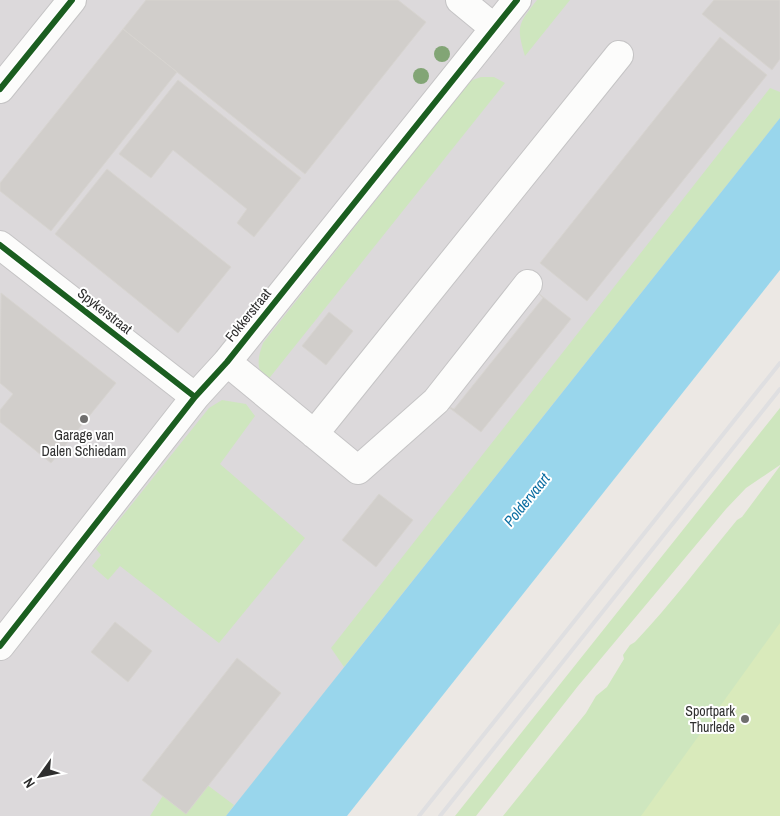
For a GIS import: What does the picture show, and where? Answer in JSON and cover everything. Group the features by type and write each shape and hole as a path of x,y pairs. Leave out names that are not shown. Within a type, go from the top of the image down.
{"street":[{"path":"0,89 72,0"},
{"path":"460,0 494,28"},
{"name":"Fokkerstraat","path":"0,646 195,397 227,362 517,0"},
{"path":"314,434 619,54"},
{"name":"Spykerstraat","path":"0,245 195,397"},
{"path":"227,362 358,470 436,401 528,284"}],"shaded area":[{"path":"0,0 780,0 780,162 258,816 0,816"}],"green space":[{"path":"537,0 570,0 525,56 520,38 520,26 522,20"},
{"path":"481,77 494,77 505,83 267,381 259,367 263,343 470,81"},
{"path":"770,88 780,92 780,118 344,667 331,648"},
{"path":"222,400 246,404 255,416 220,464 305,538 219,643 120,566 108,580 92,566 101,555 96,549 209,408"},
{"path":"780,408 780,465 746,488 726,509 578,686 476,816 455,816"},
{"path":"780,466 780,729 660,816 503,816 586,713 596,696 607,687 630,645 635,642 661,613 737,520 742,517"},
{"name":"Sportpark Thurlede","path":"780,623 780,816 641,816"},
{"path":"182,766 234,805 226,816 150,816"}],"water":[{"name":"Poldervaart","path":"780,118 780,270 347,816 226,816"}],"building":[{"path":"146,0 398,0 426,22 305,174 123,29"},
{"path":"714,0 780,0 780,59 772,70 702,14"},
{"path":"123,29 177,72 51,231 0,191 0,183"},
{"path":"720,37 767,75 587,301 540,263"},
{"path":"178,80 301,178 254,237 237,223 247,209 173,150 151,178 119,154"},
{"path":"107,169 231,267 178,333 55,234"},
{"path":"1,293 116,383 51,463 0,422 0,410 13,394 0,383"},
{"path":"538,293 571,319 481,432 447,406 454,409 543,298"},
{"path":"329,312 353,331 326,365 302,346"},
{"path":"379,494 413,520 376,567 342,540"},
{"path":"115,622 152,651 128,682 91,652"},
{"path":"237,658 281,693 186,814 142,780"}],"railway":[{"path":"419,816 780,363"},
{"path":"440,816 780,389"}],"cycle path":[{"path":"0,89 72,0"},
{"path":"0,646 195,397 227,362 517,0"},
{"path":"0,245 195,397"}],"place":[{"name":"Garage van Dalen Schiedam","path":"84,419"},
{"name":"Sportpark Thurlede","path":"745,719"}]}
